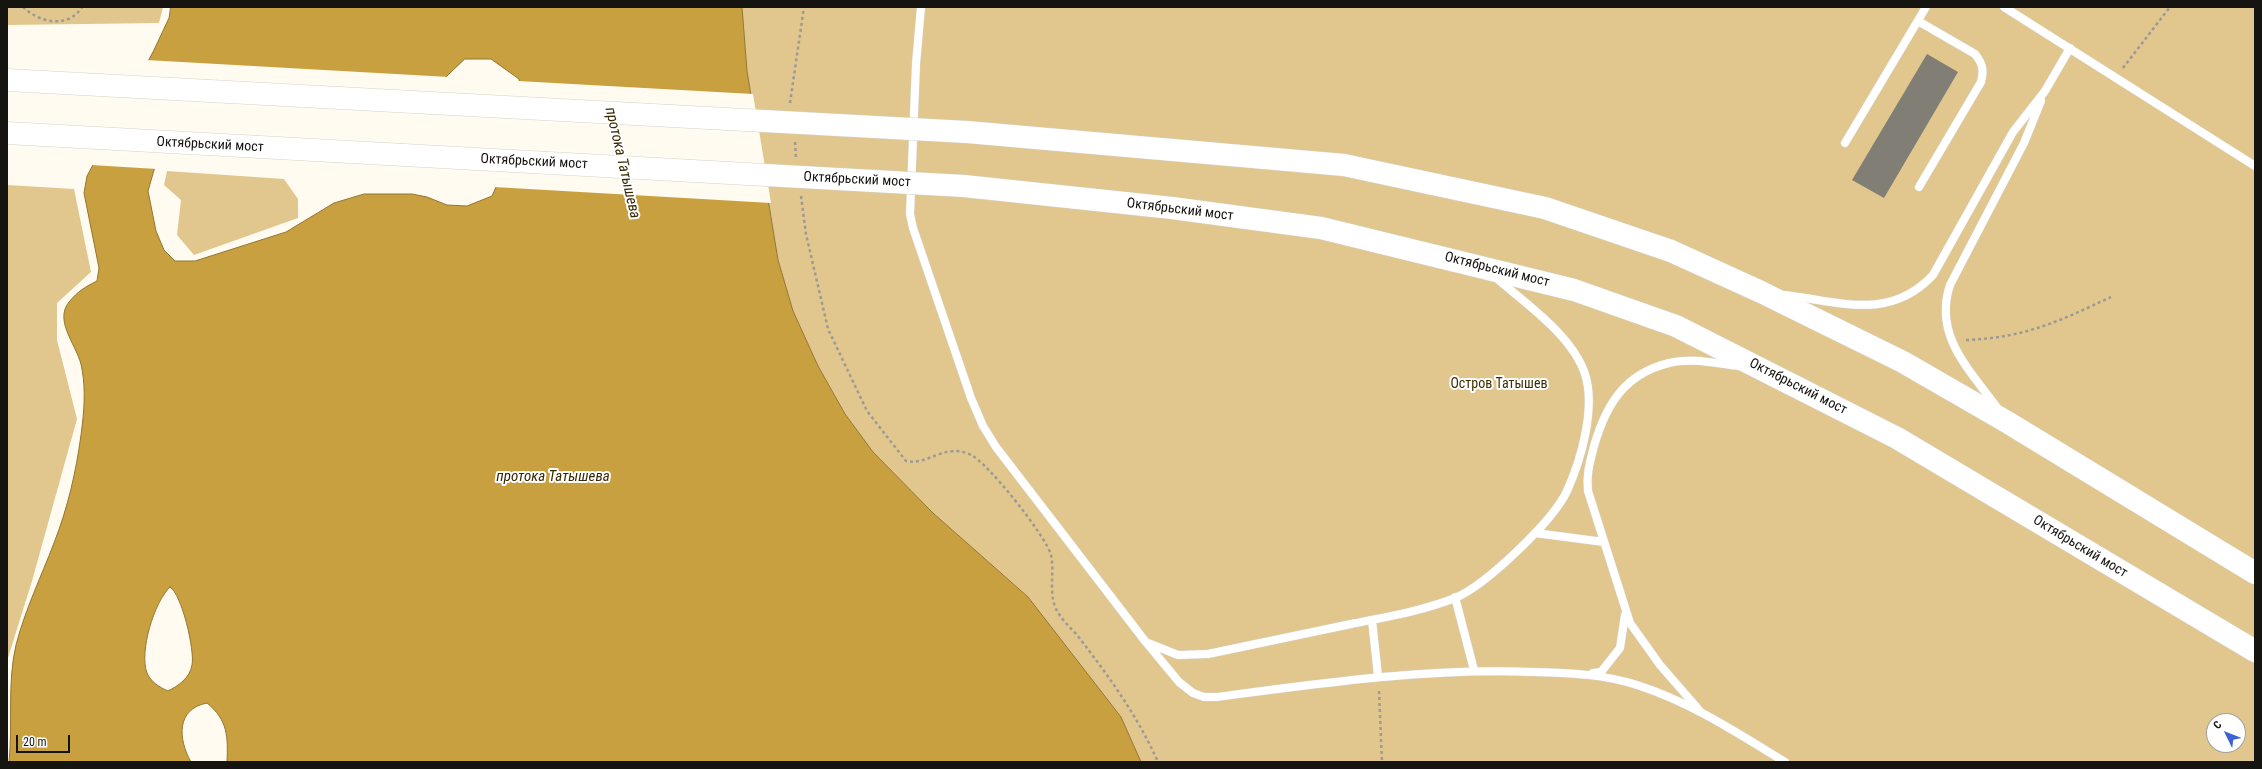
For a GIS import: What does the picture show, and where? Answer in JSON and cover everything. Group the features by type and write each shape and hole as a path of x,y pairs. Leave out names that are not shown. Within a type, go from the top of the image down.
{"main road":[{"path":"7,80 967,132 1344,165 1545,208 1671,251 1761,292 1903,362 2007,422 2255,574"},
{"name":"Октябрьский мост","path":"7,133 964,186 1172,208 1321,228 1483,266 1574,290 1676,326 1762,368 1897,438 2255,651"}],"lane":[{"path":"921,7 916,64 910,214 971,398 983,426 996,447 1145,641 1183,687 1204,697 1378,676 1474,670 1586,674 1601,672 1620,648 1625,613"},
{"path":"1845,143 1926,7"},
{"path":"2004,7 2117,76 2210,139 2255,166"},
{"path":"1918,20 1975,54 1981,62 1983,71 1981,82 1919,187"},
{"path":"1761,292 1871,306 1897,301 1916,291 1933,275 2014,132 2045,91 2070,48"},
{"path":"2007,422 1952,341 1945,322 1945,305 1950,285 2024,143 2045,91"},
{"path":"1145,641 1168,653 1187,656 1208,654 1418,609 1455,597 1499,567 1535,533 1566,492 1576,466 1587,427 1588,403 1585,374 1567,342 1483,266"},
{"path":"1702,713 1660,665 1630,623 1625,613 1588,491 1587,478 1601,422 1614,398 1638,378 1670,362 1762,368"},
{"path":"1535,533 1604,542"},
{"path":"1455,597 1474,670"},
{"path":"1372,620 1378,676"},
{"path":"1586,674 1641,686 1702,713 1785,762"}],"path":[{"path":"23,7 31,14 50,22 61,22 77,15 82,7"},
{"path":"791,111 793,77 804,7"},
{"path":"2117,76 2170,7"},
{"path":"794,141 797,164"},
{"path":"801,195 806,234 828,329 867,411 906,461 919,461 948,451 970,454 980,462 1020,506 1044,539 1049,550 1055,606 1127,703 1158,762"},
{"path":"1960,341 1992,339 2030,332 2068,318 2111,297"},
{"path":"1378,676 1382,762"}],"green space":[{"path":"7,7 163,7 159,23 7,25"},
{"name":"Остров Татышев","path":"742,7 2255,7 2255,762 1141,762 1121,717 1028,597 933,513 873,452 845,414 818,366 793,311 778,260 747,71"},
{"path":"167,171 284,179 298,199 298,218 194,255 177,235 181,200 164,185"},
{"path":"7,185 74,189 91,272 57,303 57,340 77,419 32,581 7,661"}],"water":[{"name":"протока Татышева","path":"171,7 742,7 747,71 778,260 793,311 818,366 845,414 873,452 933,513 1028,597 1121,717 1141,762 227,762 227,737 223,723 214,709 207,703 197,706 190,712 185,718 182,726 184,744 191,762 9,762 11,688 13,659 16,645 63,516 74,476 81,435 84,402 82,369 68,335 64,318 65,310 72,298 97,281 99,268 84,193 87,176 154,50 169,18","holes":["465,59 491,59 519,79 526,120 492,196 467,206 447,205 427,197 412,194 364,194 334,203 286,232 195,261 175,261 164,250 156,231 148,191 167,125 206,87 433,89","170,587 175,592 179,600 187,623 192,648 192,665 186,678 168,691 156,684 147,673 145,653 154,615 164,594"]}],"pier":[{"path":"146,60 449,77 434,91 399,102 207,89 169,126 157,169 91,165"},
{"path":"518,81 753,94 771,203 494,187 524,119"}],"building":[{"path":"1927,54 1958,72 1884,198 1852,180"}]}
